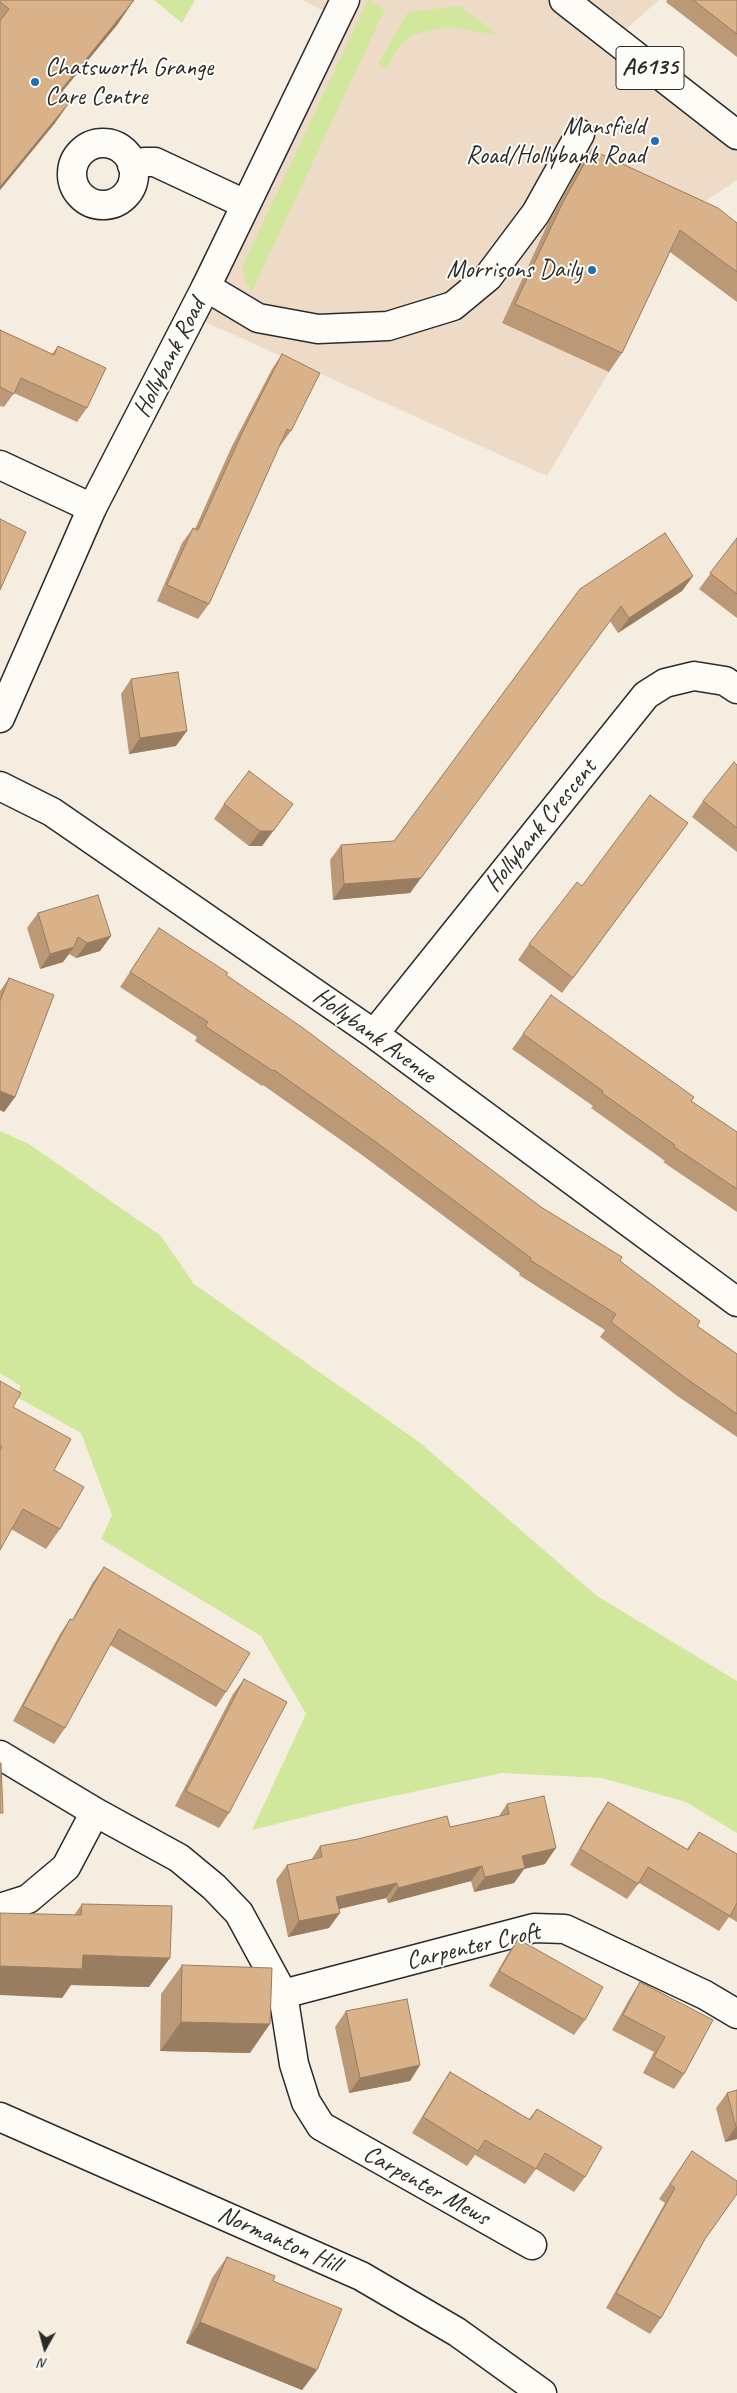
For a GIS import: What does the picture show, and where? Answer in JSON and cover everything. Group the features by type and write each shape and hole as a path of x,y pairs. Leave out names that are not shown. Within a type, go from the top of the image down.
{"street":[{"name":"Hollybank Road","path":"0,718 92,508 206,287 345,0"},
{"name":"A6135","path":"564,0 737,135"},
{"path":"206,287 258,318 318,329 388,326 453,306 488,277 536,213 580,134"},
{"path":"132,165 155,162 245,204"},
{"path":"0,466 92,508"},
{"name":"Hollybank Crescent","path":"374,1034 646,695 665,683 694,676 725,681 737,689"},
{"name":"Hollybank Avenue","path":"0,786 52,812 374,1034 737,1302"},
{"path":"0,1756 95,1812 179,1858 214,1887 239,1913 282,1994"},
{"path":"0,1908 28,1899 66,1866 95,1812"},
{"name":"Carpenter Croft","path":"282,1994 534,1928 565,1929 705,1995 737,2014"},
{"name":"Carpenter Mews","path":"282,1994 294,2064 306,2102 321,2126 532,2245"},
{"name":"Normanton Hill","path":"0,2117 361,2276 457,2332 542,2393"}],"shaded area":[{"path":"302,0 659,0 615,39 737,134 737,180 682,217 609,372 547,476 192,316 335,17"}],"green space":[{"path":"154,0 195,0 182,23"},
{"path":"368,0 385,9 252,291 245,281 243,265"},
{"path":"460,6 498,35 449,27 426,31 409,37 397,49 387,69 378,64 408,12"},
{"path":"0,1131 29,1144 161,1236 194,1284 419,1442 597,1596 737,1681 737,1833 686,1802 602,1778 502,1773 356,1804 252,1830 306,1714 261,1636 101,1539 112,1515 81,1433 15,1396 21,1386 0,1373"}],"building":[{"name":"Chatsworth Grange Care Centre","path":"0,0 134,0 61,90 72,99 0,187 0,21 9,9"},
{"path":"693,0 737,0 737,34"},
{"name":"Morrisons Daily","path":"592,150 718,208 737,223 737,272 680,230 622,353 515,304 563,202"},
{"path":"0,330 54,355 58,346 106,368 87,408 21,378 14,394 0,387"},
{"path":"282,354 320,373 291,431 287,429 209,604 167,585 193,528 198,530 243,431"},
{"path":"0,519 26,532 0,590"},
{"path":"665,533 693,576 629,618 621,606 421,878 344,884 341,845 394,841 580,589"},
{"path":"737,538 737,594 710,573"},
{"path":"178,672 187,731 140,738 131,679"},
{"path":"734,762 737,765 737,828 703,801"},
{"path":"249,771 293,804 273,831 260,831 224,804"},
{"path":"650,795 688,823 573,978 529,944 577,882 582,886"},
{"path":"98,895 111,936 87,943 78,937 74,947 50,954 38,913"},
{"path":"159,928 228,973 226,975 303,1028 541,1207 622,1257 620,1261 700,1321 697,1326 737,1354 737,1414 611,1322 616,1314 530,1260 531,1258 373,1140 274,1070 205,1026 208,1022 130,972"},
{"path":"9,978 54,995 15,1097 0,1091 0,1001"},
{"path":"551,995 694,1097 691,1101 737,1132 737,1189 674,1147 675,1145 602,1093 603,1091 523,1034"},
{"path":"0,1381 21,1393 13,1407 71,1439 54,1470 84,1487 60,1529 23,1509 0,1550 0,1450 2,1447 0,1446"},
{"path":"104,1567 250,1653 226,1692 119,1629 65,1728 23,1706 70,1619 73,1620"},
{"path":"244,1679 287,1702 229,1813 186,1791"},
{"path":"1,1763 3,1813 0,1813"},
{"path":"544,1796 556,1848 522,1856 525,1868 485,1877 482,1866 398,1888 397,1883 336,1897 340,1913 299,1921 287,1865 322,1857 320,1846 358,1839 447,1816 450,1827 509,1814 507,1804"},
{"path":"608,1802 688,1850 699,1832 737,1854 737,1903 730,1916 648,1867 638,1884 580,1849"},
{"path":"82,1904 172,1906 170,1958 83,1955 82,1969 0,1966 0,1913 81,1915"},
{"path":"518,1939 603,1987 585,2020 499,1971"},
{"path":"182,1965 272,1968 270,2024 181,2022"},
{"path":"640,1982 713,2020 684,2074 654,2057 665,2037 623,2015"},
{"path":"407,1999 420,2065 360,2078 346,2011"},
{"path":"450,2072 530,2120 537,2109 602,2147 585,2177 545,2153 536,2169 485,2140 478,2151 423,2117"},
{"path":"737,2090 737,2127 736,2127 727,2093"},
{"path":"692,2151 737,2181 737,2194 705,2239 661,2318 616,2293 675,2188 670,2184"},
{"path":"227,2257 275,2276 273,2281 342,2309 317,2370 200,2322"}],"place":[{"name":"Chatsworth Grange Care Centre","path":"35,82"},
{"name":"Mansfield Road/Hollybank Road","path":"655,141"},
{"name":"Morrisons Daily","path":"592,270"}]}
